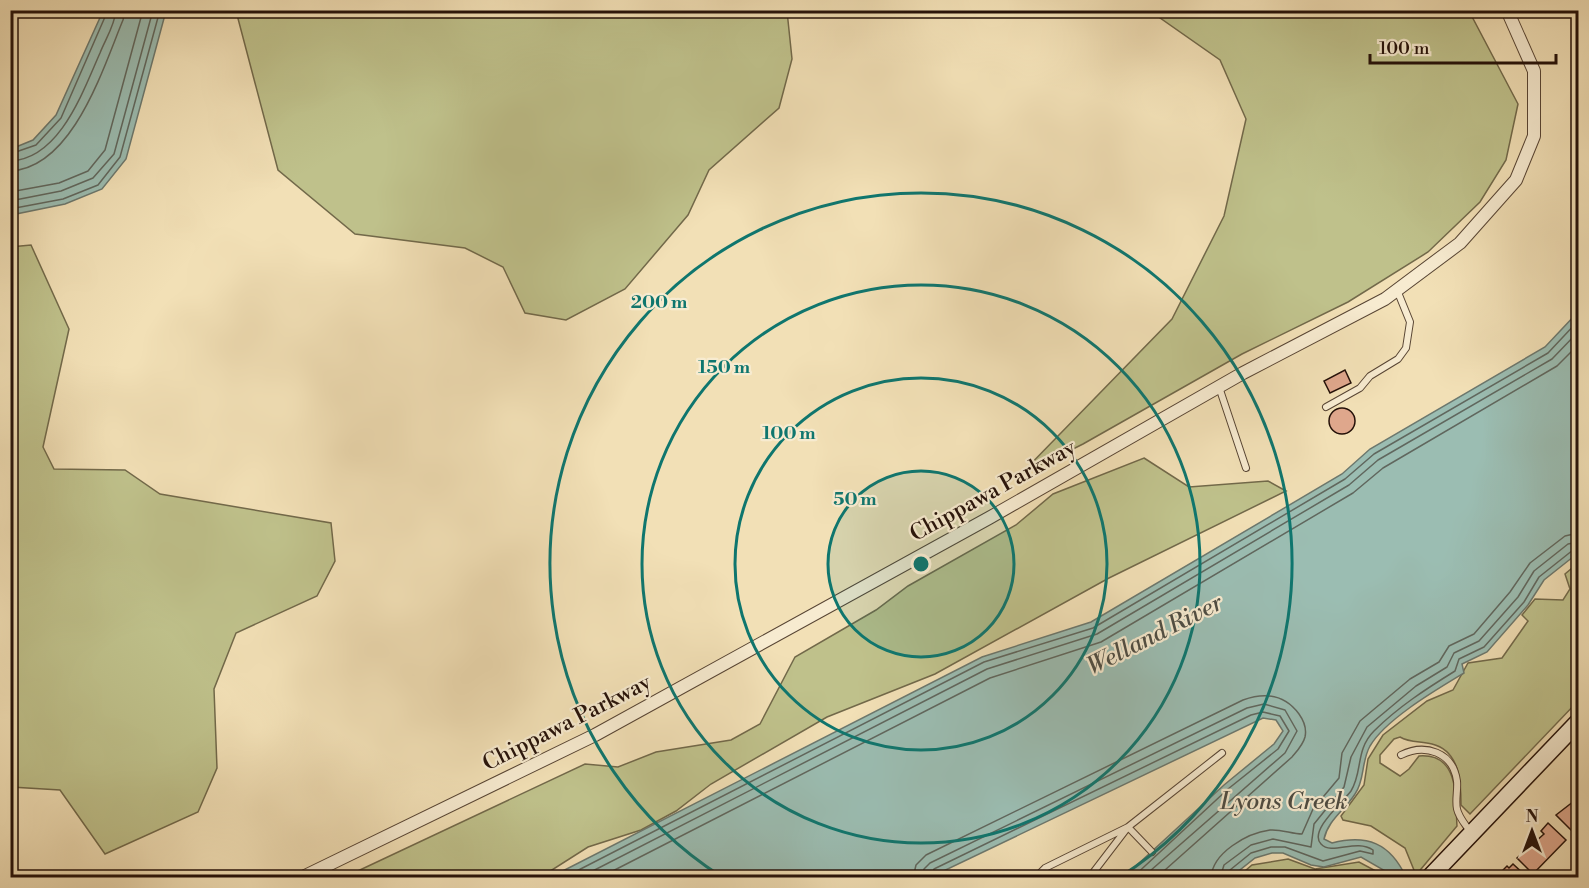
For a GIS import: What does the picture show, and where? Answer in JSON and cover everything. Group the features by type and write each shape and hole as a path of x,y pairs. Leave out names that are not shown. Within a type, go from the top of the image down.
{"main road":[{"path":"1429,878 1578,722"}],"street":[{"name":"Chippawa Parkway","path":"301,878 595,735 989,518 1219,386 1385,299 1460,243 1516,180 1534,136 1534,71 1507,10"}],"lane":[{"path":"1326,407 1360,388 1370,375 1398,359 1406,348 1410,322 1397,290"},
{"path":"1219,386 1246,468"},
{"path":"1401,755 1415,750 1431,749 1448,760 1457,779 1458,812 1472,833"},
{"path":"1035,878 1045,868 1128,827 1222,753"},
{"path":"1128,827 1152,852"},
{"path":"1089,878 1128,827"}],"green space":[{"path":"236,11 787,11 792,59 779,108 709,170 688,215 625,289 566,320 525,313 503,267 465,248 355,234 278,170"},
{"path":"1156,11 1469,11 1518,104 1506,160 1480,202 1428,252 1348,302 1242,354 1083,444 1019,476 1172,319 1224,216 1246,119 1220,60 1153,13"},
{"path":"31,245 69,329 43,447 54,469 125,470 160,494 331,523 335,561 317,596 236,633 214,689 217,768 198,812 105,854 60,790 11,787 10,247"},
{"path":"1144,458 1189,487 1268,481 1286,491 1109,578 935,674 827,717 711,784 676,811 641,830 588,847 541,877 345,877 585,764 618,767 656,752 731,740 760,724 795,657 876,610 908,586 1016,525 1053,494"},
{"path":"1578,563 1578,701 1470,814 1461,805 1457,768 1448,753 1441,748 1400,737 1394,739 1380,755 1380,763 1400,776 1419,756 1432,757 1449,769 1453,779 1457,826 1416,875 1405,848 1371,826 1343,820 1341,816 1364,785 1368,759 1383,735 1427,701 1453,690 1468,663 1502,658 1528,621 1522,615 1535,599 1563,600 1570,589 1565,574"},
{"path":"1288,859 1315,869 1359,862 1387,877 1238,877 1252,865"}],"water":[{"path":"103,11 166,11 126,159 102,189 65,204 11,215 11,149 33,140 56,115"},
{"path":"1578,312 1578,553 1544,580 1528,605 1487,652 1462,664 1464,673 1412,706 1377,736 1367,752 1358,789 1326,832 1324,839 1332,843 1345,840 1367,841 1385,849 1400,865 1406,877 1390,877 1387,872 1361,857 1324,867 1311,865 1283,853 1272,853 1255,858 1231,877 1124,877 1224,785 1274,744 1283,731 1276,720 1263,718 931,877 549,878 982,657 1091,622 1342,474 1370,449 1545,347"}],"building":[{"path":"1345,370 1351,383 1330,393 1324,381"},
{"path":"1342,408 1351,412 1355,421 1351,430 1342,434 1333,430 1329,421 1333,412"},
{"path":"1578,798 1578,825 1572,831 1556,815"},
{"path":"1548,823 1566,840 1533,874 1517,858 1544,834 1541,831"},
{"path":"1513,864 1528,878 1497,876 1507,866 1509,868"}],"water label":[{"name":"Welland River","path":"1155,635"},
{"name":"Lyons Creek","path":"1284,802"}]}
